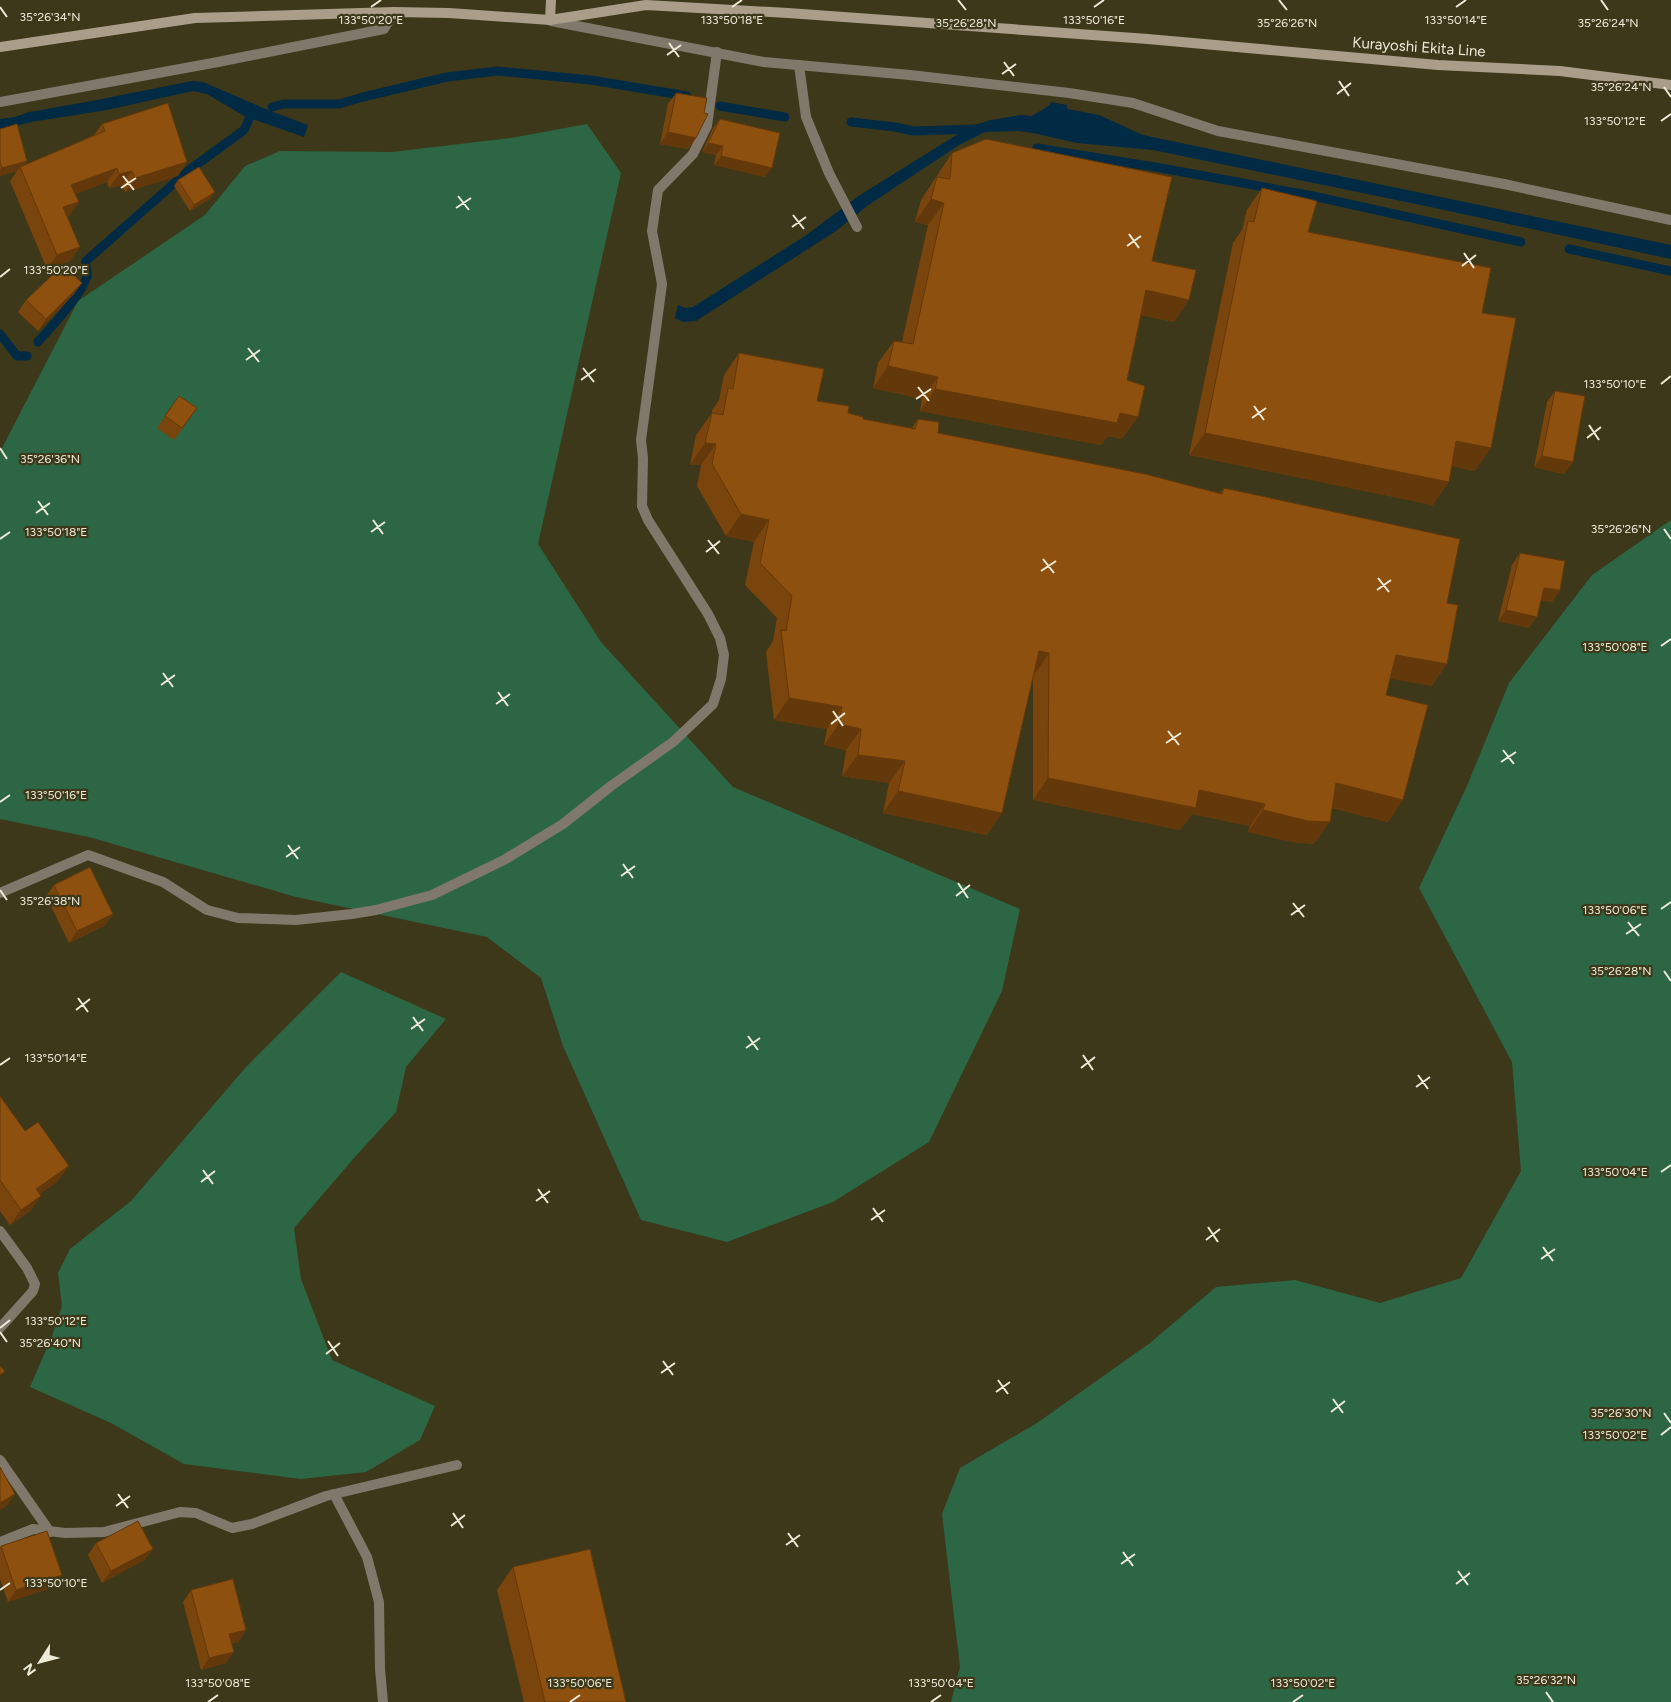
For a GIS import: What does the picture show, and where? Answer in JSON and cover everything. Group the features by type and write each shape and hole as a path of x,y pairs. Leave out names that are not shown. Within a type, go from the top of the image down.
{"main road":[{"path":"550,20 551,0"},
{"name":"Kurayoshi Ekita Line","path":"0,47 195,18 394,12 449,13 550,20 646,5 788,13 1148,39 1438,64 1560,71 1671,85"}],"street":[{"path":"0,102 384,29 394,12"},
{"path":"550,20 764,62 910,75 1060,92 1133,103 1218,131 1504,184 1671,220"},
{"path":"0,893 88,855 164,882 207,910 238,918 296,920 352,914 385,908 432,895 504,860 563,824 611,786 673,742 713,704 721,679 724,656 720,638 708,614 648,520 642,506 643,458 641,440 662,284 652,231 658,190 693,154 707,126 717,52"},
{"path":"799,65 806,117 828,173 857,227"},
{"path":"0,1231 27,1268 36,1284 33,1291 0,1328"},
{"path":"0,1460 50,1532"},
{"path":"0,1542 33,1529 65,1533 104,1532 180,1512 196,1513 232,1528 252,1524 326,1496 457,1465"},
{"path":"334,1494 367,1557 379,1602 380,1669 384,1702"}],"green space":[{"path":"587,124 621,173 538,544 601,642 733,787 1020,909 1002,991 929,1142 833,1202 727,1242 641,1220 563,1046 541,978 487,937 296,897 89,837 0,819 0,452 78,301 205,215 245,166 280,151 392,152 511,138"},
{"path":"1671,520 1671,1702 951,1702 960,1667 942,1514 960,1468 1037,1423 1150,1343 1216,1287 1295,1280 1380,1303 1461,1278 1521,1171 1512,1062 1419,888 1467,786 1509,683 1592,575"},
{"path":"341,972 446,1019 406,1067 396,1112 294,1228 301,1279 332,1360 435,1406 420,1440 366,1472 301,1479 184,1464 111,1423 30,1387 52,1336 62,1306 58,1273 70,1249 131,1201 246,1067"}],"water":[{"path":"192,81 203,82 308,125 304,137 244,116 207,94 193,91 107,110 31,122 0,130 0,119"},
{"path":"1051,102 1067,105 1067,109 1099,115 1143,135 1671,245 1671,259 1153,150 1077,143 1018,131 985,132 959,145 867,206 836,231 696,321 683,322 675,318 678,305 686,308 693,307 805,236 860,195 971,126 991,120 1021,115 1032,116 1050,105"}],"building":[{"path":"676,93 707,98 704,113 708,114 696,138 668,132"},
{"path":"168,103 187,162 135,178 132,171 119,174 117,168 71,185 79,202 63,207 80,247 57,255 20,167 105,131 102,124"},
{"path":"720,119 780,133 772,168 721,156 723,146 708,143"},
{"path":"17,124 27,161 2,168 0,161 0,129"},
{"path":"986,139 1172,177 1152,261 1196,270 1189,300 1146,290 1127,380 1145,386 1138,417 1120,413 1117,423 935,389 938,377 888,366 894,341 913,344 944,203 931,199 937,177 950,179 952,153"},
{"path":"199,167 215,192 194,205 178,180"},
{"path":"1262,188 1317,201 1308,232 1491,268 1482,313 1516,318 1491,448 1456,441 1449,482 1205,433 1248,221 1254,222"},
{"path":"63,265 82,283 46,319 26,300"},
{"path":"739,353 824,369 817,401 849,406 848,413 863,417 863,419 915,429 918,419 939,422 938,433 1145,474 1222,494 1224,488 1460,539 1447,603 1458,605 1447,664 1396,655 1386,695 1428,705 1403,800 1336,783 1330,822 1308,821 1263,810 1265,804 1199,790 1196,808 1048,778 1049,653 1039,651 1002,813 898,791 905,761 858,755 861,729 839,724 842,707 789,698 781,630 786,631 792,596 760,563 769,520 741,514 712,464 716,444 705,443 712,413 723,415 728,388 733,389"},
{"path":"1555,391 1585,396 1573,462 1542,456"},
{"path":"179,396 197,408 182,428 165,416"},
{"path":"1520,553 1565,561 1560,590 1544,588 1537,617 1506,610"},
{"path":"90,867 113,914 77,931 54,885"},
{"path":"0,1096 25,1131 38,1122 69,1166 36,1189 41,1196 21,1210 0,1180"},
{"path":"0,1366 5,1371 0,1375"},
{"path":"0,1467 15,1494 0,1503"},
{"path":"138,1521 153,1549 111,1571 96,1543"},
{"path":"47,1531 62,1575 16,1590 1,1546"},
{"path":"590,1549 626,1702 545,1702 513,1567"},
{"path":"233,1579 246,1630 229,1634 234,1652 209,1658 191,1590"}],"waterway":[{"path":"272,107 283,104 339,104 447,77 498,71 591,80 687,96"},
{"path":"720,106 785,117"},
{"path":"38,342 84,284 87,276 86,261 188,171 244,130 249,119"},
{"path":"851,122 913,131 976,129"},
{"path":"1037,148 1161,168 1313,196 1521,242"},
{"path":"1569,249 1671,271"},
{"path":"0,334 17,356 27,356"}]}
